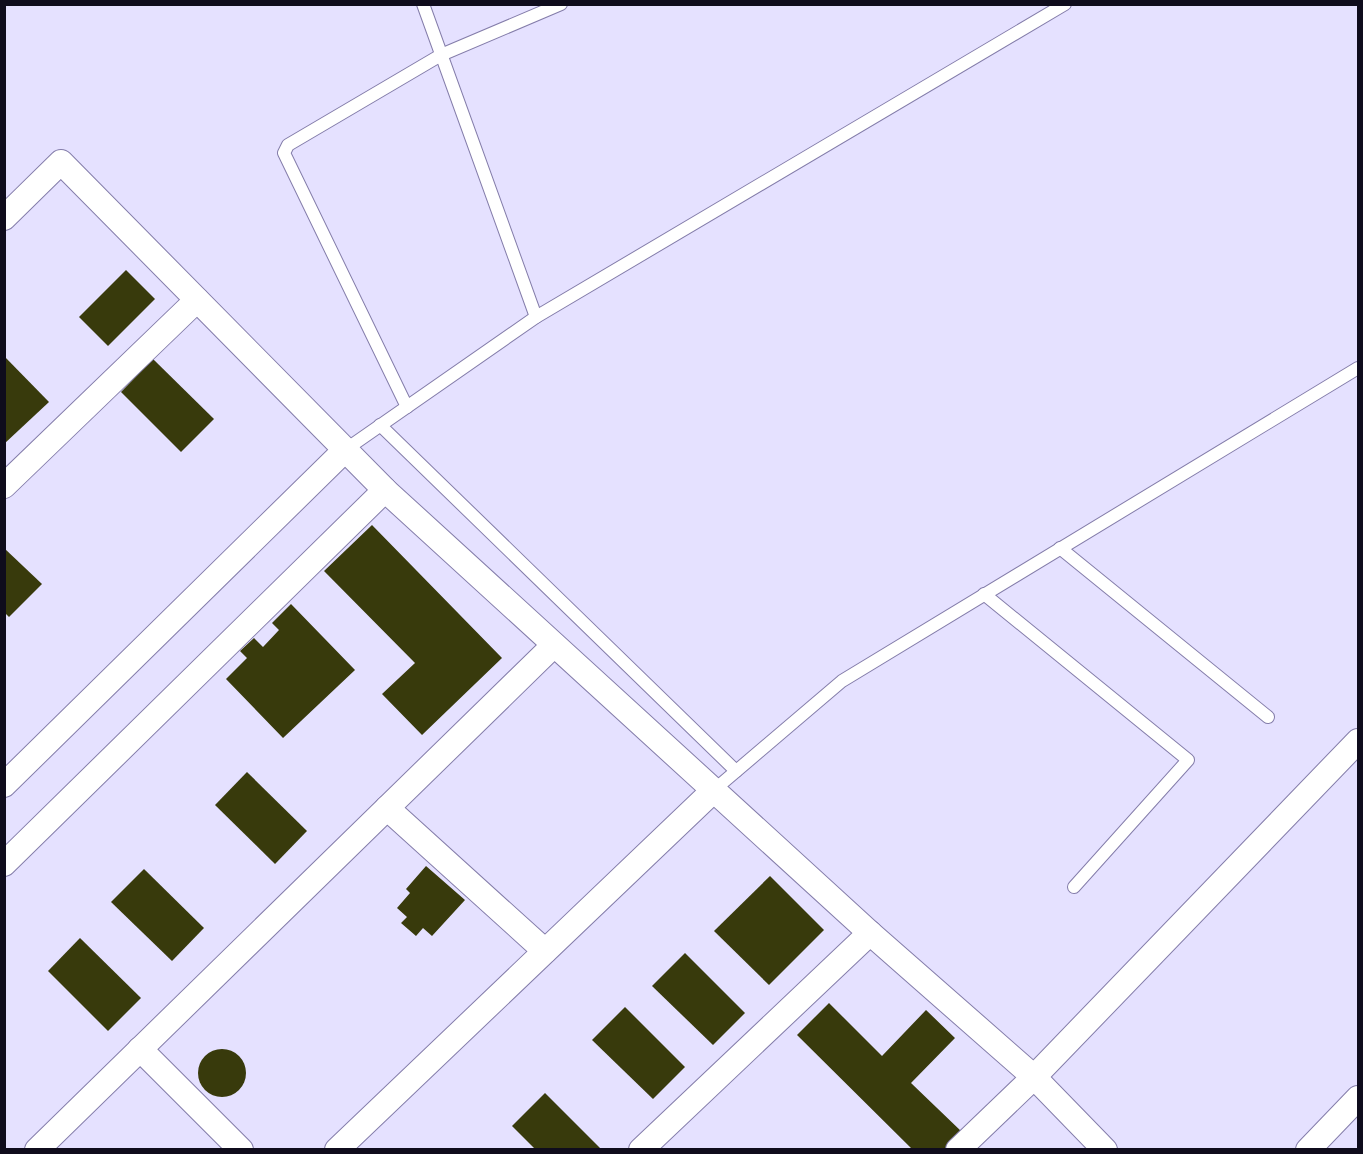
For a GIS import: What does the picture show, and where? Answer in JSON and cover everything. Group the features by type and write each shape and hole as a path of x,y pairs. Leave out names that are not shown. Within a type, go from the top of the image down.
{"street":[{"path":"4,218 61,162 385,490 870,933 1034,1077 1105,1149"},
{"path":"4,486 197,300"},
{"path":"4,785 345,450"},
{"path":"4,864 385,490"},
{"path":"37,1149 554,645"},
{"path":"958,1149 1034,1077 1359,741"},
{"path":"337,1149 714,790"},
{"path":"387,808 545,951"},
{"path":"641,1149 870,933"},
{"path":"140,1049 241,1149"},
{"path":"1308,1149 1359,1098"}],"lane":[{"path":"423,4 536,317"},
{"path":"407,407 284,153 288,145 441,55 561,4"},
{"path":"345,450 536,317 1065,4"},
{"path":"714,790 842,681 1359,368"},
{"path":"380,425 736,771"},
{"path":"1060,548 1268,717"},
{"path":"984,594 1188,760 1074,887"}],"building":[{"path":"126,270 155,299 108,346 79,317"},
{"path":"4,356 49,402 4,444"},
{"path":"153,359 214,419 181,452 121,392"},
{"path":"372,525 502,658 422,735 382,694 415,663 324,571"},
{"path":"4,548 42,584 9,617 4,612"},
{"path":"291,604 355,670 283,738 226,679 247,658 240,651 254,638 263,647 279,630 272,623"},
{"path":"247,772 307,831 275,864 215,805"},
{"path":"426,866 465,900 432,936 423,928 416,936 401,923 407,917 397,908 410,893 406,889"},
{"path":"144,869 204,928 172,961 111,902"},
{"path":"770,876 824,930 769,985 714,931"},
{"path":"80,938 141,998 108,1031 48,971"},
{"path":"685,953 745,1013 713,1045 652,986"},
{"path":"829,1003 882,1056 926,1010 955,1038 911,1083 962,1132 945,1150 913,1150 797,1035"},
{"path":"625,1007 685,1067 653,1099 592,1040"},
{"path":"222,1049 239,1056 246,1073 239,1090 222,1097 205,1090 198,1073 205,1056"},
{"path":"545,1093 602,1150 536,1150 512,1126"}]}
